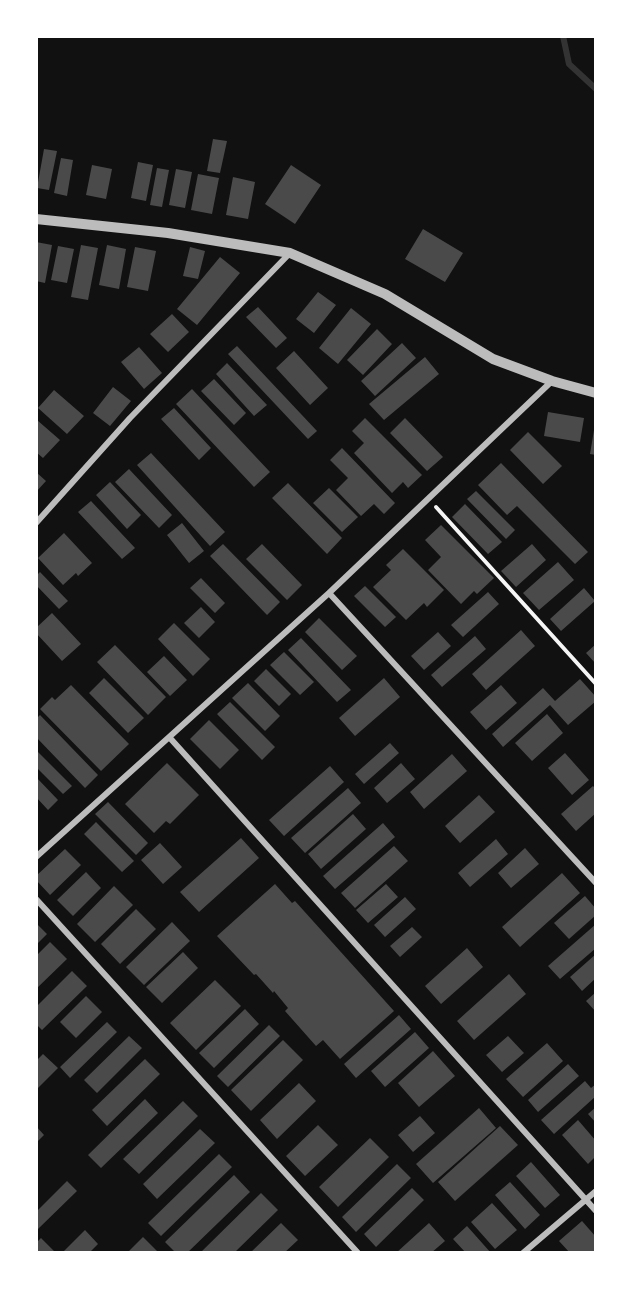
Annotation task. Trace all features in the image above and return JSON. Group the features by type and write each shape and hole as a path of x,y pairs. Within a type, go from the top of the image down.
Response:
{"street":[{"path":"36,219 168,233 290,253 385,294 493,359 552,381 596,393"},
{"path":"36,523 130,418 290,253"},
{"path":"36,857 329,593 552,381"},
{"path":"329,593 596,883"},
{"path":"170,738 596,1211"},
{"path":"36,899 358,1253"},
{"path":"523,1253 596,1191"}],"path":[{"path":"429,499 596,684"}],"building":[{"path":"213,139 227,141 220,173 207,171"},
{"path":"44,149 57,151 49,190 37,188"},
{"path":"61,158 73,160 67,196 54,193"},
{"path":"138,162 153,165 146,201 131,198"},
{"path":"92,165 112,169 106,199 86,195"},
{"path":"291,165 321,185 295,224 265,204"},
{"path":"157,168 169,170 162,207 150,205"},
{"path":"176,169 192,172 185,208 169,205"},
{"path":"198,174 219,178 212,214 191,210"},
{"path":"233,177 255,182 248,219 226,215"},
{"path":"423,229 463,253 445,282 405,259"},
{"path":"36,242 52,245 45,283 36,281"},
{"path":"81,245 98,248 88,300 71,297"},
{"path":"107,245 126,249 119,289 99,285"},
{"path":"58,246 74,249 67,283 51,280"},
{"path":"135,247 156,251 148,291 127,287"},
{"path":"190,247 205,251 198,279 183,276"},
{"path":"220,257 240,273 197,325 177,309"},
{"path":"318,292 336,305 314,333 296,319"},
{"path":"258,307 287,338 276,348 246,317"},
{"path":"351,308 371,324 338,364 319,348"},
{"path":"172,314 189,332 168,352 150,334"},
{"path":"377,329 392,344 363,375 347,360"},
{"path":"402,343 416,358 375,396 361,381"},
{"path":"237,346 317,431 308,439 228,354"},
{"path":"139,347 162,373 144,389 121,362"},
{"path":"294,351 328,388 310,405 276,368"},
{"path":"425,357 439,374 384,420 369,404"},
{"path":"227,363 267,405 254,416 216,374"},
{"path":"214,379 246,413 234,425 201,391"},
{"path":"113,387 131,401 110,426 93,413"},
{"path":"192,389 270,472 254,487 176,404"},
{"path":"54,390 84,416 67,434 38,408"},
{"path":"174,408 211,448 199,460 161,419"},
{"path":"548,412 584,418 580,442 544,436"},
{"path":"365,418 422,475 408,488 403,482 392,493 354,453 364,443 352,431"},
{"path":"405,418 443,457 427,471 390,433"},
{"path":"37,420 60,440 43,458 36,452"},
{"path":"596,424 596,455 590,454"},
{"path":"528,432 562,466 543,484 510,450"},
{"path":"342,448 395,503 384,514 374,504 361,516 336,490 348,478 330,460"},
{"path":"151,453 225,532 210,546 137,465"},
{"path":"501,463 588,552 575,564 517,506 507,515 478,485"},
{"path":"129,469 172,515 159,528 115,482"},
{"path":"36,472 46,481 36,492"},
{"path":"110,482 141,515 127,529 96,495"},
{"path":"288,483 342,538 327,554 272,498"},
{"path":"329,488 358,517 342,532 313,503"},
{"path":"476,491 515,530 506,539 467,499"},
{"path":"91,501 135,548 122,559 78,512"},
{"path":"465,504 502,542 488,554 452,517"},
{"path":"182,523 204,551 189,563 167,535"},
{"path":"441,525 494,578 477,594 474,591 461,604 428,570 441,557 425,540"},
{"path":"64,533 92,563 78,576 76,573 63,585 38,558"},
{"path":"223,544 280,602 267,615 210,556"},
{"path":"262,544 302,585 287,600 246,559"},
{"path":"532,544 546,560 516,587 501,571"},
{"path":"403,549 444,590 427,607 424,603 406,620 373,587 391,570 386,565"},
{"path":"558,562 574,580 539,610 523,593"},
{"path":"40,572 68,601 59,609 36,585 36,576"},
{"path":"201,578 225,603 215,613 190,588"},
{"path":"365,586 396,617 385,627 354,596"},
{"path":"584,588 595,601 561,631 550,619"},
{"path":"488,592 499,604 463,637 451,625"},
{"path":"201,607 215,622 199,638 184,623"},
{"path":"52,613 81,644 62,661 36,633 36,628"},
{"path":"319,618 357,656 342,670 305,632"},
{"path":"174,623 210,659 193,676 158,639"},
{"path":"521,630 535,646 486,690 472,674"},
{"path":"438,632 451,646 424,670 411,656"},
{"path":"475,636 486,649 442,687 431,675"},
{"path":"301,638 351,690 337,702 288,650"},
{"path":"596,644 596,664 586,653"},
{"path":"115,645 166,697 148,715 97,662"},
{"path":"284,652 314,682 300,695 270,665"},
{"path":"164,656 187,680 170,696 147,672"},
{"path":"266,669 291,694 279,706 254,681"},
{"path":"104,678 144,718 128,733 89,693"},
{"path":"384,678 400,697 355,736 339,718"},
{"path":"580,679 596,697 596,701 568,725 550,705 503,747 492,734 543,688 555,701"},
{"path":"248,683 280,716 265,731 232,698"},
{"path":"71,685 129,744 101,771 40,709 52,697 55,700"},
{"path":"501,685 517,703 486,730 470,712"},
{"path":"230,702 275,747 262,760 217,714"},
{"path":"547,714 563,733 532,761 515,743"},
{"path":"40,715 98,775 85,788 36,737 36,719"},
{"path":"209,720 239,750 220,769 190,739"},
{"path":"390,743 399,753 364,784 355,774"},
{"path":"36,750 72,786 63,794 36,767"},
{"path":"565,753 589,780 572,795 548,768"},
{"path":"452,754 467,771 424,809 410,792"},
{"path":"167,763 199,795 170,824 166,821 154,833 125,804"},
{"path":"401,763 415,779 387,803 374,788"},
{"path":"330,766 344,782 284,836 269,820"},
{"path":"36,777 58,800 48,810 36,797"},
{"path":"593,786 596,789 596,813 576,831 561,814"},
{"path":"348,788 361,803 305,853 291,838"},
{"path":"479,795 495,812 460,843 445,826"},
{"path":"108,802 148,843 136,855 95,814"},
{"path":"353,814 366,829 321,869 308,854"},
{"path":"96,822 134,861 122,872 84,834"},
{"path":"383,823 395,837 335,889 323,876"},
{"path":"241,838 259,858 199,912 180,892"},
{"path":"496,839 508,854 470,887 458,873"},
{"path":"160,843 182,867 163,884 141,860"},
{"path":"394,846 408,861 355,908 341,893"},
{"path":"525,848 539,864 511,888 498,873"},
{"path":"65,849 81,865 50,895 36,880 36,876"},
{"path":"86,872 101,888 73,916 57,900"},
{"path":"562,873 580,893 520,947 502,927"},
{"path":"275,884 292,903 295,901 394,1011 340,1059 323,1040 316,1046 285,1011 288,1008 274,991 273,993 256,974 254,975 217,936"},
{"path":"386,884 398,897 368,923 356,910"},
{"path":"114,886 133,905 95,942 77,924"},
{"path":"585,896 596,909 596,915 569,939 554,923"},
{"path":"405,897 416,909 385,937 374,925"},
{"path":"136,909 156,929 120,964 101,944"},
{"path":"172,922 190,941 144,985 126,967"},
{"path":"36,923 47,934 36,945"},
{"path":"596,924 596,948 560,979 548,966"},
{"path":"412,927 422,937 400,957 390,946"},
{"path":"50,942 67,959 36,989 36,956"},
{"path":"467,948 483,967 441,1004 425,986"},
{"path":"183,952 198,968 162,1003 146,987"},
{"path":"596,954 596,978 582,991 570,977"},
{"path":"72,971 87,986 42,1030 36,1024 36,1007"},
{"path":"509,974 526,994 474,1040 457,1021"},
{"path":"215,980 241,1006 196,1050 170,1023"},
{"path":"596,992 596,1012 586,1001"},
{"path":"86,996 102,1012 76,1038 60,1022"},
{"path":"245,1009 259,1024 214,1068 199,1053"},
{"path":"399,1015 411,1029 356,1078 344,1064"},
{"path":"107,1022 117,1032 70,1078 60,1067"},
{"path":"269,1025 280,1036 228,1087 217,1076"},
{"path":"415,1032 429,1048 385,1087 371,1071"},
{"path":"129,1036 142,1048 97,1093 84,1080"},
{"path":"508,1036 524,1053 502,1072 486,1055"},
{"path":"283,1040 303,1060 251,1111 231,1090"},
{"path":"547,1043 563,1061 523,1097 506,1079"},
{"path":"433,1051 455,1076 419,1107 398,1083"},
{"path":"43,1054 58,1068 36,1090 36,1061"},
{"path":"145,1059 160,1074 107,1126 92,1110"},
{"path":"568,1064 579,1076 538,1112 528,1100"},
{"path":"585,1081 591,1088 596,1084 596,1096 554,1134 541,1120"},
{"path":"299,1083 316,1101 277,1139 260,1120"},
{"path":"145,1099 158,1113 101,1168 88,1155"},
{"path":"183,1101 198,1116 139,1174 123,1159"},
{"path":"596,1107 596,1123 588,1114"},
{"path":"479,1108 496,1128 433,1183 416,1164"},
{"path":"420,1116 435,1133 413,1152 398,1135"},
{"path":"578,1120 596,1141 596,1156 588,1164 562,1135"},
{"path":"318,1125 338,1145 305,1176 286,1156"},
{"path":"36,1126 44,1135 36,1143"},
{"path":"500,1126 518,1145 455,1201 438,1182"},
{"path":"200,1129 215,1143 157,1199 143,1184"},
{"path":"370,1138 389,1157 338,1207 319,1187"},
{"path":"219,1154 232,1167 161,1236 148,1223"},
{"path":"531,1162 560,1195 545,1208 516,1176"},
{"path":"397,1164 411,1178 356,1232 342,1217"},
{"path":"234,1175 250,1192 187,1253 176,1253 165,1242"},
{"path":"67,1181 77,1191 38,1229 36,1212"},
{"path":"510,1182 540,1215 525,1229 495,1195"},
{"path":"412,1188 424,1200 376,1247 364,1234"},
{"path":"261,1193 278,1210 234,1253 200,1253"},
{"path":"492,1203 517,1230 495,1249 471,1222"},
{"path":"582,1221 596,1237 596,1253 570,1253 559,1241"},
{"path":"281,1223 298,1240 284,1253 250,1253"},
{"path":"429,1223 445,1241 431,1253 396,1253"},
{"path":"467,1226 491,1253 466,1253 453,1239"},
{"path":"85,1230 98,1244 89,1253 64,1253 63,1252"},
{"path":"143,1237 159,1253 127,1253"},
{"path":"41,1238 56,1253 36,1253 36,1243"}],"waterway":[{"path":"563,36 569,64 596,89"}]}
